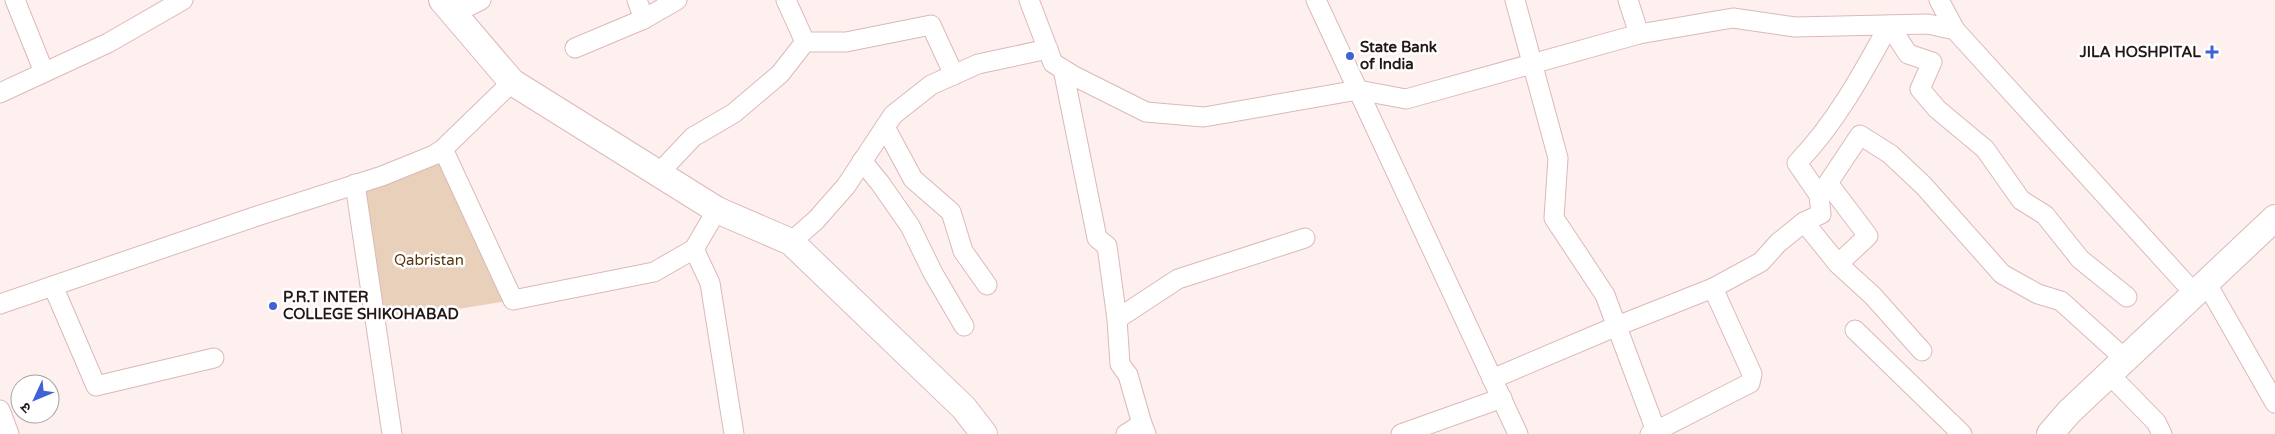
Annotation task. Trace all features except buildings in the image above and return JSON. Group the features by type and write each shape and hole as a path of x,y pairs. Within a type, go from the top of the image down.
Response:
{"main road":[{"path":"448,7 512,82 717,210 791,242 964,408 984,434"},
{"path":"2050,434 2069,412 2275,218"}],"street":[{"path":"15,0 44,72"},
{"path":"0,93 108,44 183,0"},
{"path":"448,7 481,0"},
{"path":"637,0 644,19"},
{"path":"575,48 644,19 677,0"},
{"path":"786,0 805,42"},
{"path":"1029,0 1053,63 1146,112 1204,118 1358,90 1406,99 1639,34 1733,18 1795,27 1928,24 1955,30"},
{"path":"1316,0 1518,434"},
{"path":"1515,0 1534,64 1558,158 1554,218 1604,295 1617,326 1653,433 1750,384 1752,374 1714,288"},
{"path":"1628,0 1639,34"},
{"path":"1939,0 1955,30 2200,288 2275,403"},
{"path":"805,42 846,42 931,25 954,75"},
{"path":"1492,379 1617,326 1714,288 1761,262 1778,244 1804,222 1821,214 1819,195 1797,163 1811,148 1858,81 1889,25"},
{"path":"1889,25 1908,54 1932,62 1920,89 1937,109 1985,149 2021,200 2044,215 2080,259 2127,297"},
{"path":"658,174 693,137 734,113 780,74 805,42"},
{"path":"791,242 816,220 846,186 893,115 931,85 978,64 1048,49"},
{"path":"1063,69 1097,238 1107,246 1117,319 1120,364 1128,375 1144,429 1126,434"},
{"path":"0,304 409,166 443,149 512,82"},
{"path":"884,127 913,179 951,212 963,251 987,285"},
{"path":"1838,264 1868,236 1828,183 1860,135 1890,154 1924,186 2002,274 2038,294 2061,301 2117,366 2156,422 2162,434"},
{"path":"443,149 514,300 654,272 694,249 717,210"},
{"path":"862,162 880,183 910,226 933,273 964,326"},
{"path":"355,184 392,434"},
{"path":"1804,222 1838,264 1873,296 1922,351"},
{"path":"1117,319 1178,279 1305,238"},
{"path":"694,249 710,283 734,434"},
{"path":"53,286 96,386 214,358"},
{"path":"1855,330 1962,434"},
{"path":"1401,434 1502,398"},
{"path":"0,410 9,434"}],"green space":[{"name":"Qabristan","path":"440,156 507,301 385,321 363,189"}],"place":[{"name":"JILA HOSHPITAL","path":"2212,52"},
{"name":"State Bank of India","path":"1350,56"},
{"name":"P.R.T INTER COLLEGE SHIKOHABAD","path":"273,306"}]}
